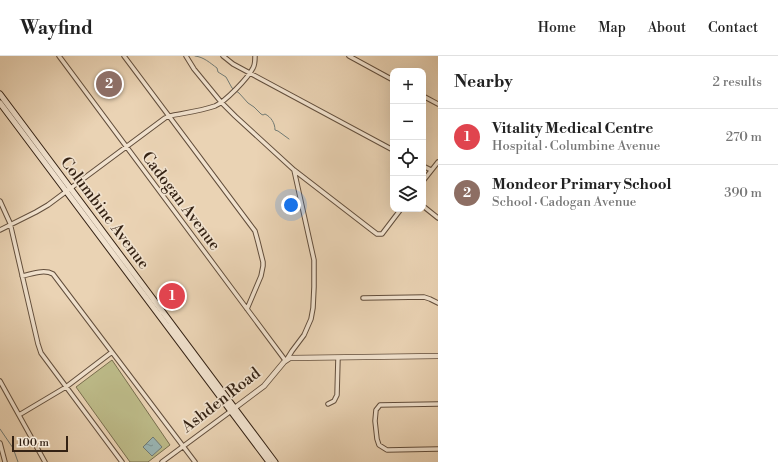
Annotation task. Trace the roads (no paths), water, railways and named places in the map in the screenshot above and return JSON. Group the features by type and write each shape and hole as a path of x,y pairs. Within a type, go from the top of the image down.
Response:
{"main road":[{"name":"Columbine Avenue","path":"0,94 24,131 272,462"},
{"name":"Columbine Avenue","path":"0,103 24,131"}],"street":[{"name":"Cadogan Avenue","path":"59,56 286,360"},
{"path":"124,56 256,234 263,262 262,270 247,309"},
{"path":"186,56 194,69 221,102 235,116 294,170 373,232 380,234 384,231 399,212"},
{"path":"223,56 232,64 390,148"},
{"path":"0,230 42,209 169,116 208,108 221,102 235,90 250,73 254,66 255,56"},
{"path":"349,56 390,78"},
{"path":"426,98 438,104"},
{"path":"426,177 438,162"},
{"path":"426,167 432,170"},
{"name":"Ashden Road","path":"162,462 264,386 286,360 304,335 311,319 313,308 314,260 294,170"},
{"path":"0,201 9,219 39,349 122,462"},
{"path":"426,208 438,218"},
{"path":"22,276 45,271 53,274 195,462"},
{"path":"363,298 424,297 438,303"},
{"path":"19,415 66,387 112,352"},
{"path":"286,360 293,358 438,356"},
{"path":"328,404 336,399 337,395 338,358"},
{"path":"0,381 45,462"},
{"path":"438,404 379,406 376,410 375,421 376,439 383,449 389,451 438,449"},
{"path":"0,443 5,462"}],"water":[{"path":"153,437 162,447 152,456 143,447"}],"waterway":[{"path":"195,56 204,59 217,68 218,72 226,77 232,88 261,114 265,114 269,117 272,120 275,130 289,139"},
{"path":"0,429 13,448 18,462"}],"place":[{"name":"Mondeor Primary School","path":"109,84"},
{"name":"Vitality Medical Centre","path":"172,296"}]}
